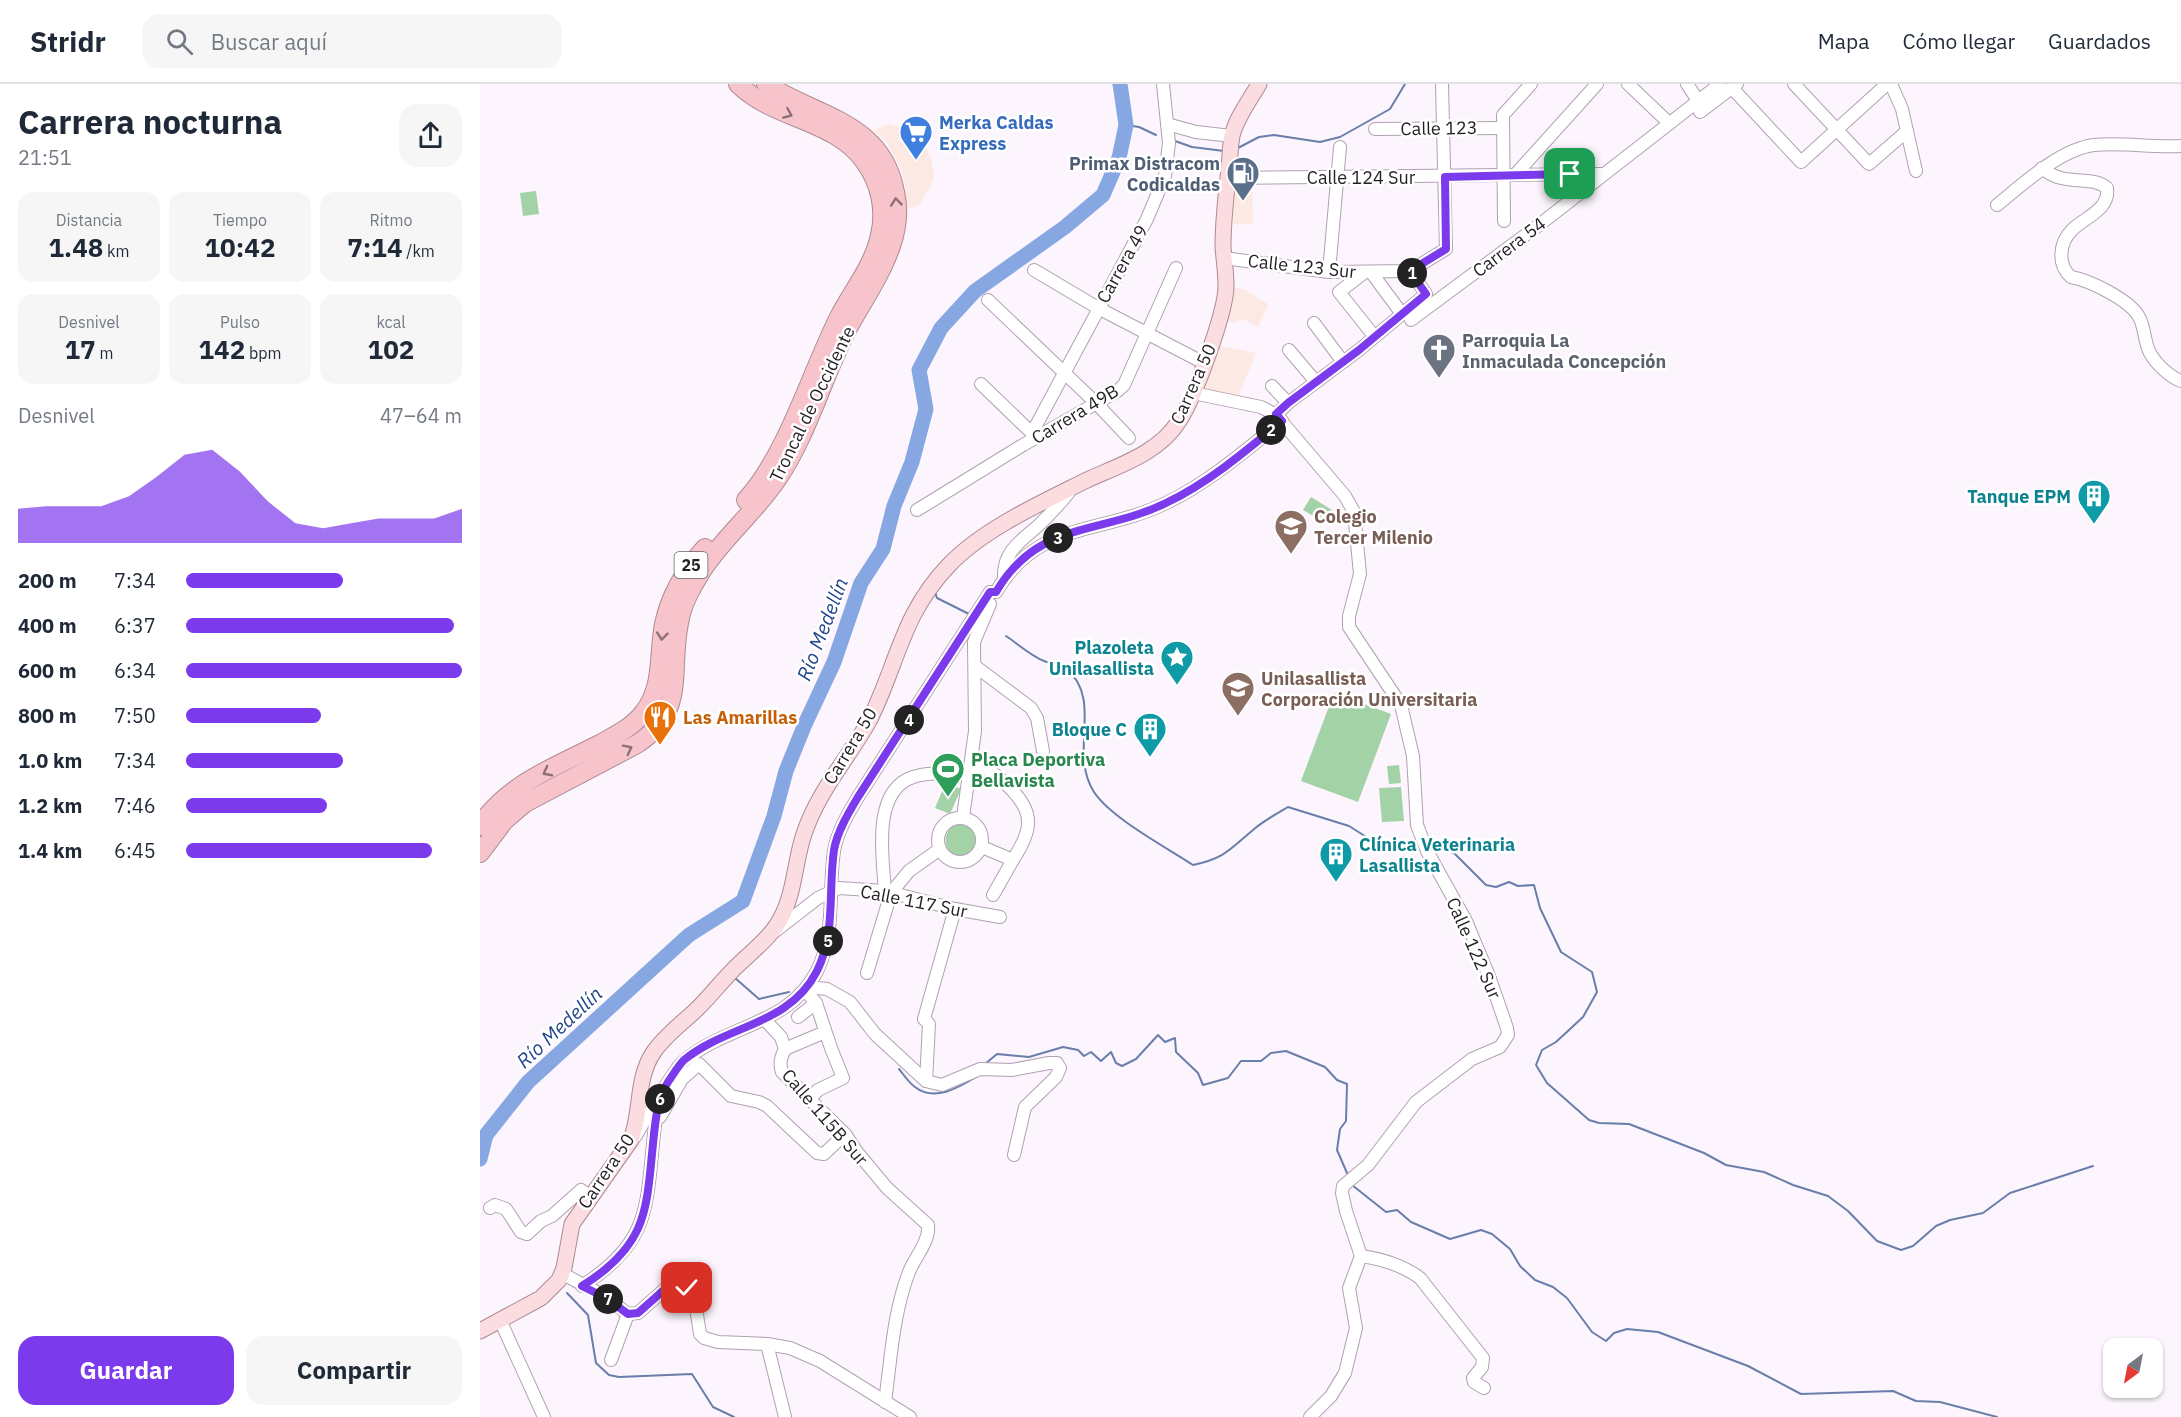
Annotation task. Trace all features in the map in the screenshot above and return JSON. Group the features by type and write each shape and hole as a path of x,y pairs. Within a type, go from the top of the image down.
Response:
{"highway":[{"name":"Troncal de Occidente","path":"480,826 496,805 518,787 626,729 645,712 656,690 664,622 675,593 694,560 757,488 781,446 832,332 877,248 883,214 879,191 871,170 857,152 830,132 766,105 738,84"},
{"name":"Troncal de Occidente","path":"480,853 512,812 547,790 637,744 660,723 672,703 679,620 687,598 704,568 780,475 856,313 886,259 895,236 897,212 893,182 880,155 852,127 766,84"}],"main road":[{"name":"Carrera 50","path":"563,1274 572,1224 628,1144 636,1126 641,1077 655,1049 699,1007 730,972 770,935 783,914 803,835 810,817 829,781 871,716 907,624 918,604 948,566 978,540 1072,488 1159,444 1168,437 1182,418 1204,363 1226,295 1224,219 1231,145 1259,84"},
{"path":"480,1331 541,1298 551,1290 563,1274"}],"street":[{"name":"Carrera 49","path":"1035,435 1098,308 1147,219 1165,176 1169,143 1163,84"},
{"path":"1442,84 1445,177"},
{"path":"1504,221 1509,175 1502,128 1503,115 1531,84"},
{"path":"1509,175 1597,84"},
{"path":"1628,84 1669,123"},
{"path":"1687,84 1700,107"},
{"path":"1794,84 1869,164 1907,131"},
{"path":"1730,85 1801,162 1889,84 1902,109 1916,171"},
{"name":"Carrera 54","path":"1004,577 1026,554 1043,544 1073,532 1135,516 1168,502 1205,480 1279,418 1288,403 1374,336 1406,317 1556,213 1602,174 1669,123 1700,107 1730,85"},
{"path":"1167,124 1231,145"},
{"name":"Calle 123","path":"1375,129 1502,128"},
{"path":"1997,205 2042,168 2079,149 2125,144 2181,146"},
{"path":"1329,272 1340,147"},
{"path":"2042,168 2050,175 2062,180 2098,182 2107,188 2107,199 2098,210 2070,233 2061,254 2062,265 2071,277 2082,279 2126,303 2139,316 2150,353 2170,375 2181,381"},
{"name":"Calle 124 Sur","path":"1228,178 1602,174"},
{"name":"Calle 123 Sur","path":"1224,258 1329,272 1410,271 1446,249 1445,177"},
{"name":"Carrera 49B","path":"917,510 1035,435 1116,392 1124,385 1176,268"},
{"path":"1035,270 1098,308 1204,363"},
{"name":"Carrera 54","path":"1406,317 1413,304 1426,294 1410,271"},
{"path":"1374,336 1339,292 1368,272 1406,317"},
{"path":"988,300 1096,403 1129,438"},
{"path":"1314,323 1343,362"},
{"path":"1289,350 1316,382"},
{"path":"981,384 1035,435"},
{"path":"1272,386 1288,403"},
{"path":"1193,393 1261,407 1279,418"},
{"name":"Calle 122 Sur","path":"1279,418 1345,496 1354,512 1360,574 1349,616 1349,627 1401,705 1413,756 1417,825 1427,851 1466,921 1489,976 1508,1035 1500,1047 1472,1059 1416,1102 1368,1165 1343,1186 1342,1193 1346,1211 1361,1256"},
{"path":"963,817 975,731 974,642 1004,577 1004,566 1009,553 1018,542 1038,526 1072,488"},
{"path":"628,1144 640,1132 654,1104 684,1060 722,1037 784,1010 806,989 825,953 831,918 834,849 853,806 990,592 996,592"},
{"path":"975,666 1031,708 1037,718 1043,750"},
{"path":"867,972 888,892 882,838 885,808 903,782 927,774 984,767 1005,783 1021,801 1028,812 1029,825 1026,838 993,895"},
{"path":"963,817 974,825 982,836 982,847 978,855 971,860 953,861 940,849 938,837 942,826 951,819 963,817"},
{"path":"982,847 1013,860"},
{"path":"888,892 909,871 940,849"},
{"name":"Calle 117 Sur","path":"770,935 818,898 839,888 888,892 955,909 1000,917"},
{"path":"926,1081 928,1024 924,1020 955,909"},
{"path":"806,989 816,1003 843,1078 818,1090 810,1099"},
{"path":"806,989 827,989 850,1002 875,1034 926,1081 942,1085 980,1069 1012,1070 1049,1063 1057,1064 1060,1068 1056,1077 1025,1107 1014,1155"},
{"path":"798,1017 816,1003"},
{"name":"Calle 115B Sur","path":"764,1019 781,1037 785,1049 781,1056 782,1072 845,1134 887,1188 928,1225 928,1235 909,1271 895,1319 885,1402"},
{"path":"785,1049 825,1032"},
{"path":"655,1122 660,1118 682,1079 698,1064 731,1096 767,1106 817,1153 824,1154 845,1134"},
{"path":"582,1286 615,1263 641,1225 648,1197 655,1122 661,1095"},
{"path":"487,1205 506,1209 521,1232 527,1234 541,1221 552,1216 581,1190 590,1196"},
{"path":"1310,1417 1331,1396 1345,1373 1356,1328 1349,1288 1361,1256 1381,1258 1409,1270 1420,1278 1483,1358 1482,1367 1473,1380 1484,1388"},
{"path":"563,1274 606,1298 628,1314 638,1313 674,1281 680,1281 687,1288 696,1308 700,1334 704,1338 718,1342 767,1344 790,1348 820,1361 910,1417"},
{"path":"611,1360 628,1314"},
{"path":"500,1320 544,1417"},
{"path":"767,1344 785,1417"}],"shaded area":[{"path":"889,124 915,134 924,144 931,158 934,176 931,186 919,205 913,208 906,209 905,185 901,169 887,143 874,130"},
{"name":"Primax Distracom Codicaldas","path":"1234,183 1252,183 1253,224 1233,224"},
{"path":"1233,287 1246,290 1268,304 1258,327 1243,319 1234,323 1226,321"},
{"path":"1217,345 1256,353 1239,395 1200,390"}],"green space":[{"path":"536,191 539,214 523,216 520,193"},
{"path":"1311,497 1335,512 1327,524 1303,510"},
{"path":"1334,693 1391,714 1358,802 1301,781"},
{"path":"1399,765 1401,783 1389,784 1387,766"},
{"name":"Placa Deportiva Bellavista","path":"946,782 961,789 950,814 935,808"},
{"path":"1401,787 1404,821 1382,822 1379,788"},
{"path":"958,821 968,827 979,844 975,851 960,856 952,855 946,846 947,833"}],"waterway":[{"name":"Río Medellín","path":"480,1159 486,1135 528,1082 689,935 743,901 774,816 786,771 834,662 861,583 883,549 894,506 912,462 926,409 919,370 941,328 975,291 1065,227 1103,195 1119,158 1126,125 1120,84"},
{"path":"1236,149 1259,137 1274,135 1320,142 1340,137 1390,109 1405,84"},
{"path":"1126,125 1139,127 1156,135"},
{"path":"1175,141 1192,147 1224,151"},
{"path":"935,592 937,598 969,614"},
{"path":"1006,636 1039,659 1064,666 1077,681 1083,696 1085,711 1084,760 1087,776 1094,792 1102,802 1126,822 1193,865 1226,852 1261,824 1288,807 1349,826 1368,838 1397,847 1406,846 1417,839"},
{"path":"1428,839 1437,847 1454,853 1486,885 1496,887 1509,882 1518,886 1534,885 1540,908 1561,952 1592,972 1597,992 1583,1017 1556,1042 1542,1050 1536,1065 1547,1083 1589,1120 1599,1123 1629,1124 1704,1153 1726,1165 1764,1172 1793,1185 1828,1196 1848,1211 1877,1241 1901,1250 1913,1246 1936,1226 1950,1220 1983,1213 2010,1193 2093,1166"},
{"path":"735,978 759,999 789,992"},
{"path":"985,1064 997,1054 1029,1057 1063,1047 1078,1050 1084,1056 1091,1052 1101,1061 1111,1052 1116,1063 1122,1066 1136,1059 1158,1035 1165,1042 1175,1038 1176,1052 1198,1073 1203,1085 1228,1078 1241,1061 1261,1061 1271,1053 1286,1051 1325,1067 1337,1080 1347,1084 1346,1121 1340,1129 1337,1150 1347,1173"},
{"path":"899,1069 913,1085 930,1093 946,1092 976,1077"},
{"path":"1352,1185 1386,1212 1397,1210 1411,1222 1450,1239 1481,1230 1492,1234 1510,1249 1520,1266 1535,1280 1553,1287 1567,1298 1592,1332 1606,1341 1614,1333 1627,1329 1658,1332 1748,1366 1801,1394 1893,1391 1916,1401 1940,1402 1997,1417"},
{"path":"567,1293 588,1315 596,1363 609,1375 619,1377 692,1374 713,1407 734,1417"}],"place":[{"name":"Merka Caldas Express","path":"916,161"},
{"name":"Primax Distracom Codicaldas","path":"1243,202"},
{"name":"Parroquia La Inmaculada Concepción","path":"1439,379"},
{"name":"Tanque EPM","path":"2094,525"},
{"name":"Colegio Tercer Milenio","path":"1291,555"},
{"name":"Plazoleta Unilasallista","path":"1177,686"},
{"name":"Unilasallista Corporación Universitaria","path":"1238,717"},
{"name":"Las Amarillas","path":"660,746"},
{"name":"Bloque C","path":"1150,758"},
{"name":"Placa Deportiva Bellavista","path":"948,798"},
{"name":"Clínica Veterinaria Lasallista","path":"1336,883"}],"route":[{"path":"687,1288 680,1281 674,1281 633,1315 582,1286 615,1263 641,1225 648,1197 655,1122 661,1095 681,1063 722,1037 784,1010 812,981 825,953 831,918 834,849 838,838 858,797 990,592 996,592 1004,577 1016,563 1043,544 1073,532 1135,516 1189,491 1282,421 1276,414 1288,403 1359,350 1426,294 1410,271 1446,249 1445,177 1570,174"}]}
